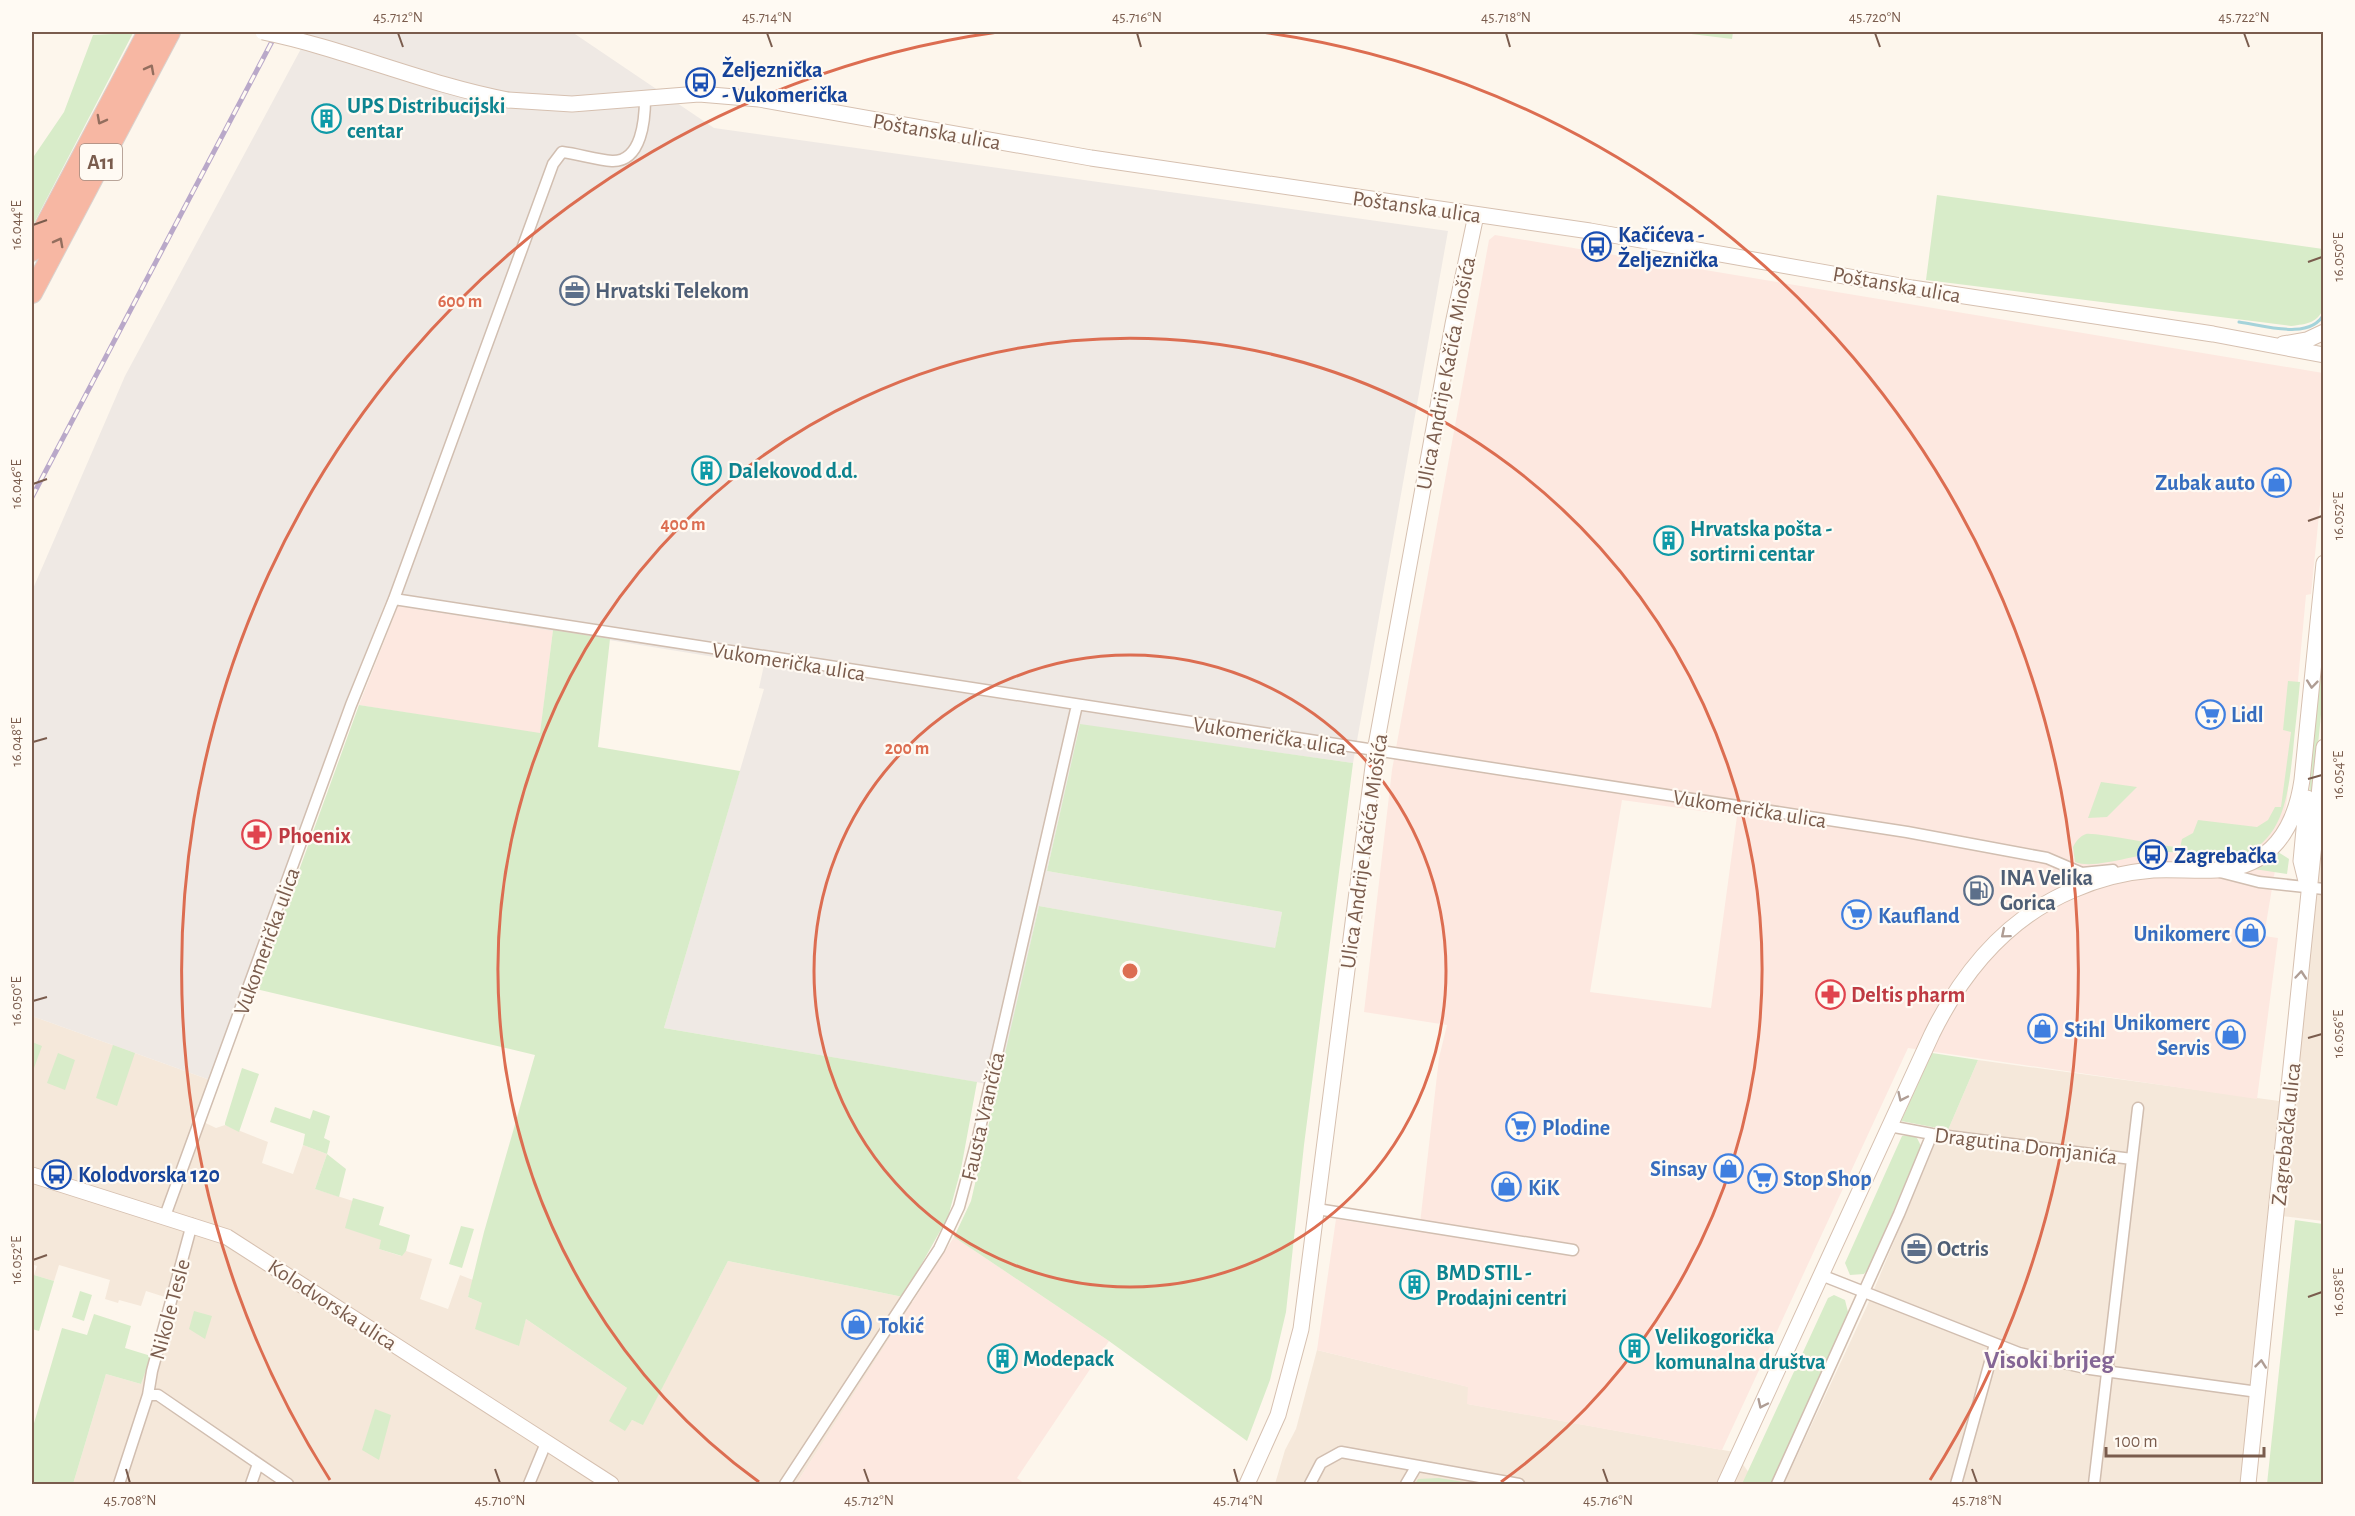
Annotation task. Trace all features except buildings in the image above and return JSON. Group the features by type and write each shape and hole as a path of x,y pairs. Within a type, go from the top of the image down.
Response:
{"highway":[{"name":"A11","path":"32,251 148,32"},
{"name":"A11","path":"32,293 170,32"}],"main road":[{"name":"Poštanska ulica","path":"263,32 328,46 454,88 508,100 572,104 699,94 759,99 1091,158 1670,244 1912,288 2324,355"},
{"name":"Ulica Andrije Kačića Miošića","path":"1247,1485 1278,1415 1294,1359 1305,1305 1375,751 1453,324 1476,214"},
{"path":"2264,344 2298,342 2324,332"},
{"path":"1725,1485 1888,1126 1952,995 1977,961 1996,941 2041,907 2073,890 2142,871 2216,870 2252,862 2271,849 2283,835 2297,808 2324,563"},
{"path":"2306,739 2308,790 2301,861 2303,875 2316,888"},
{"name":"Zagrebačka ulica","path":"2248,1485 2316,888 2324,747"},
{"name":"Kolodvorska ulica","path":"32,1175 227,1237 611,1485"}],"street":[{"name":"Vukomerička ulica","path":"165,1216 351,705 394,599 553,164 562,153 614,161 626,158 636,148 641,133 645,98"},
{"name":"Vukomerička ulica","path":"394,599 1907,832 2060,862 2082,873 2142,871"},
{"name":"Fausta Vrančića","path":"785,1485 935,1256 959,1207 978,1137 1077,705"},
{"path":"2216,870 2244,879 2316,888"},
{"path":"2132,1159 2138,1108"},
{"name":"Dragutina Domjanića","path":"1888,1126 1932,1134 2132,1159 2094,1485"},
{"path":"1777,1485 1899,1214 1932,1134"},
{"path":"1317,1209 1573,1251"},
{"name":"Nikole Tesle","path":"119,1485 148,1395 152,1371 192,1224"},
{"path":"1821,1275 1995,1344 2052,1361 2258,1392"},
{"path":"1956,1485 1995,1344"},
{"path":"148,1395 158,1395 288,1485"},
{"path":"529,1485 546,1443"},
{"path":"1310,1485 1321,1462 1341,1452 1489,1482 1519,1485"},
{"path":"251,1485 258,1464"},
{"path":"1406,1485 1416,1467"}],"shaded area":[{"path":"310,32 572,32 714,128 1448,231 1353,763 1080,725 1047,871 1282,912 1275,949 1039,906 999,1086 664,1028 764,689 759,688 764,665 398,606 386,601 342,711 210,1080 32,1016 32,591 125,376"},
{"path":"1495,235 2323,373 2320,439 2323,442 2323,475 2311,594 2306,595 2287,799 2264,936 2278,938 2257,1099 1908,1048 1722,1450 1467,1404 1468,1387 1317,1350 1336,1219 1419,1232 1439,1058 1447,1025 1364,1012 1392,770 1489,240","holes":["1622,800 1737,816 1711,1008 1590,992"]},
{"path":"398,606 553,630 540,734 359,705"},
{"path":"2323,818 2323,1221 2281,1216"},
{"path":"32,1016 210,1080 197,1119 216,1128 225,1125 268,1142 262,1163 293,1174 303,1145 327,1154 315,1189 353,1201 382,1240 379,1249 401,1256 406,1251 432,1259 420,1299 448,1309 460,1275 473,1280 468,1297 482,1303 518,1346 526,1319 627,1388 625,1430 632,1420 643,1424 728,1261 903,1297 914,1303 796,1484 73,1484 106,1374 141,1384 168,1298 146,1291 141,1306 119,1300 118,1303 105,1299 110,1280 59,1265 54,1281 34,1275 37,1266 32,1264"},
{"path":"1978,1060 2279,1101 2240,1484 1784,1484 1867,1306 1937,1139 1948,1130"},
{"path":"954,1237 1109,1341 1017,1478 1025,1484 796,1484"},
{"path":"1317,1350 1469,1387 1468,1404 1734,1452 1757,1484 1275,1484 1285,1450 1296,1429"}],"green space":[{"path":"1675,32 1733,32 1732,39"},
{"path":"133,33 32,227 32,159 64,112 93,35"},
{"path":"1937,195 2323,249 2324,306 2316,319 2291,326 1926,280"},
{"path":"2323,625 2323,694 2307,857 2304,855"},
{"path":"553,630 610,639 598,747 740,771 664,1028 977,1082 961,1169 948,1217 903,1297 728,1261 643,1425 632,1420 625,1431 609,1421 627,1388 526,1319 519,1346 475,1329 482,1303 468,1297 484,1232 535,1055 256,989 359,705 540,733"},
{"path":"2288,681 2300,682 2288,786 2279,818 2261,844 2246,853 2220,859 2165,852 2105,863 2075,862 2073,847 2078,839 2086,834 2180,848 2182,839 2193,833 2198,820 2257,827 2268,820 2275,807 2281,807 2291,732 2283,730"},
{"path":"1080,724 1353,763 1304,1145 1286,1312 1270,1380 1247,1441 1109,1341 954,1237 971,1201 1039,906 1275,948 1282,912 1047,871"},
{"path":"2101,782 2137,787 2107,817 2088,818"},
{"path":"2278,852 2289,859 2287,874 2254,869"},
{"path":"32,1042 42,1046 34,1068 32,1067"},
{"path":"113,1045 135,1053 117,1106 96,1098"},
{"path":"58,1053 75,1060 65,1090 47,1083"},
{"path":"1932,1053 1978,1060 1948,1130 1901,1121"},
{"path":"242,1068 259,1074 239,1132 225,1123"},
{"path":"275,1107 310,1119 313,1110 330,1116 324,1138 330,1141 327,1154 303,1145 305,1134 270,1122"},
{"path":"1912,1135 1917,1138 1921,1146 1869,1268 1864,1274 1850,1275 1845,1263 1902,1136"},
{"path":"327,1154 346,1169 339,1197 315,1189"},
{"path":"353,1198 384,1207 379,1225 410,1235 406,1251 402,1256 379,1249 381,1240 345,1228"},
{"path":"2295,1220 2323,1224 2323,1484 2267,1484"},
{"path":"461,1226 474,1229 462,1268 449,1264"},
{"path":"34,1275 54,1281 39,1331 32,1329"},
{"path":"80,1291 92,1295 84,1321 72,1317"},
{"path":"1834,1295 1845,1300 1848,1312 1846,1319 1771,1484 1742,1484 1828,1298"},
{"path":"194,1311 212,1316 205,1339 189,1329"},
{"path":"94,1314 131,1326 125,1348 151,1356 141,1384 106,1374 73,1484 32,1484 32,1430 62,1328 87,1335"},
{"path":"375,1409 391,1415 379,1460 362,1450"},
{"path":"1439,1478 1476,1484 1415,1484 1418,1479"}],"waterway":[{"path":"2239,322 2273,328 2297,329 2308,327 2324,314"}],"railway":[{"path":"32,497 277,32"}],"place":[{"name":"Željeznička - Vukomerička","path":"701,82"},
{"name":"UPS Distribucijski centar","path":"326,118"},
{"name":"Kačićeva - Željeznička","path":"1597,247"},
{"name":"Hrvatski Telekom","path":"574,290"},
{"name":"Dalekovod d.d.","path":"707,470"},
{"name":"Zubak auto","path":"2276,482"},
{"name":"Hrvatska pošta - sortirni centar","path":"1669,541"},
{"name":"Lidl","path":"2210,714"},
{"name":"Phoenix","path":"257,835"},
{"name":"Zagrebačka","path":"2153,855"},
{"name":"INA Velika Gorica","path":"1979,890"},
{"name":"Kaufland","path":"1857,915"},
{"name":"Unikomerc","path":"2251,933"},
{"name":"Deltis pharm","path":"1830,994"},
{"name":"Stihl","path":"2043,1029"},
{"name":"Unikomerc Servis","path":"2231,1035"},
{"name":"Plodine","path":"1521,1127"},
{"name":"Sinsay","path":"1728,1168"},
{"name":"Kolodvorska 120","path":"57,1174"},
{"name":"Stop Shop","path":"1762,1178"},
{"name":"KiK","path":"1507,1187"},
{"name":"Octris","path":"1916,1248"},
{"name":"BMD STIL - Prodajni centri","path":"1415,1285"},
{"name":"Tokić","path":"857,1325"},
{"name":"Velikogorička komunalna društva","path":"1634,1349"},
{"name":"Modepack","path":"1002,1358"}],"district":[{"name":"Visoki brijeg","path":"2049,1359"}]}
